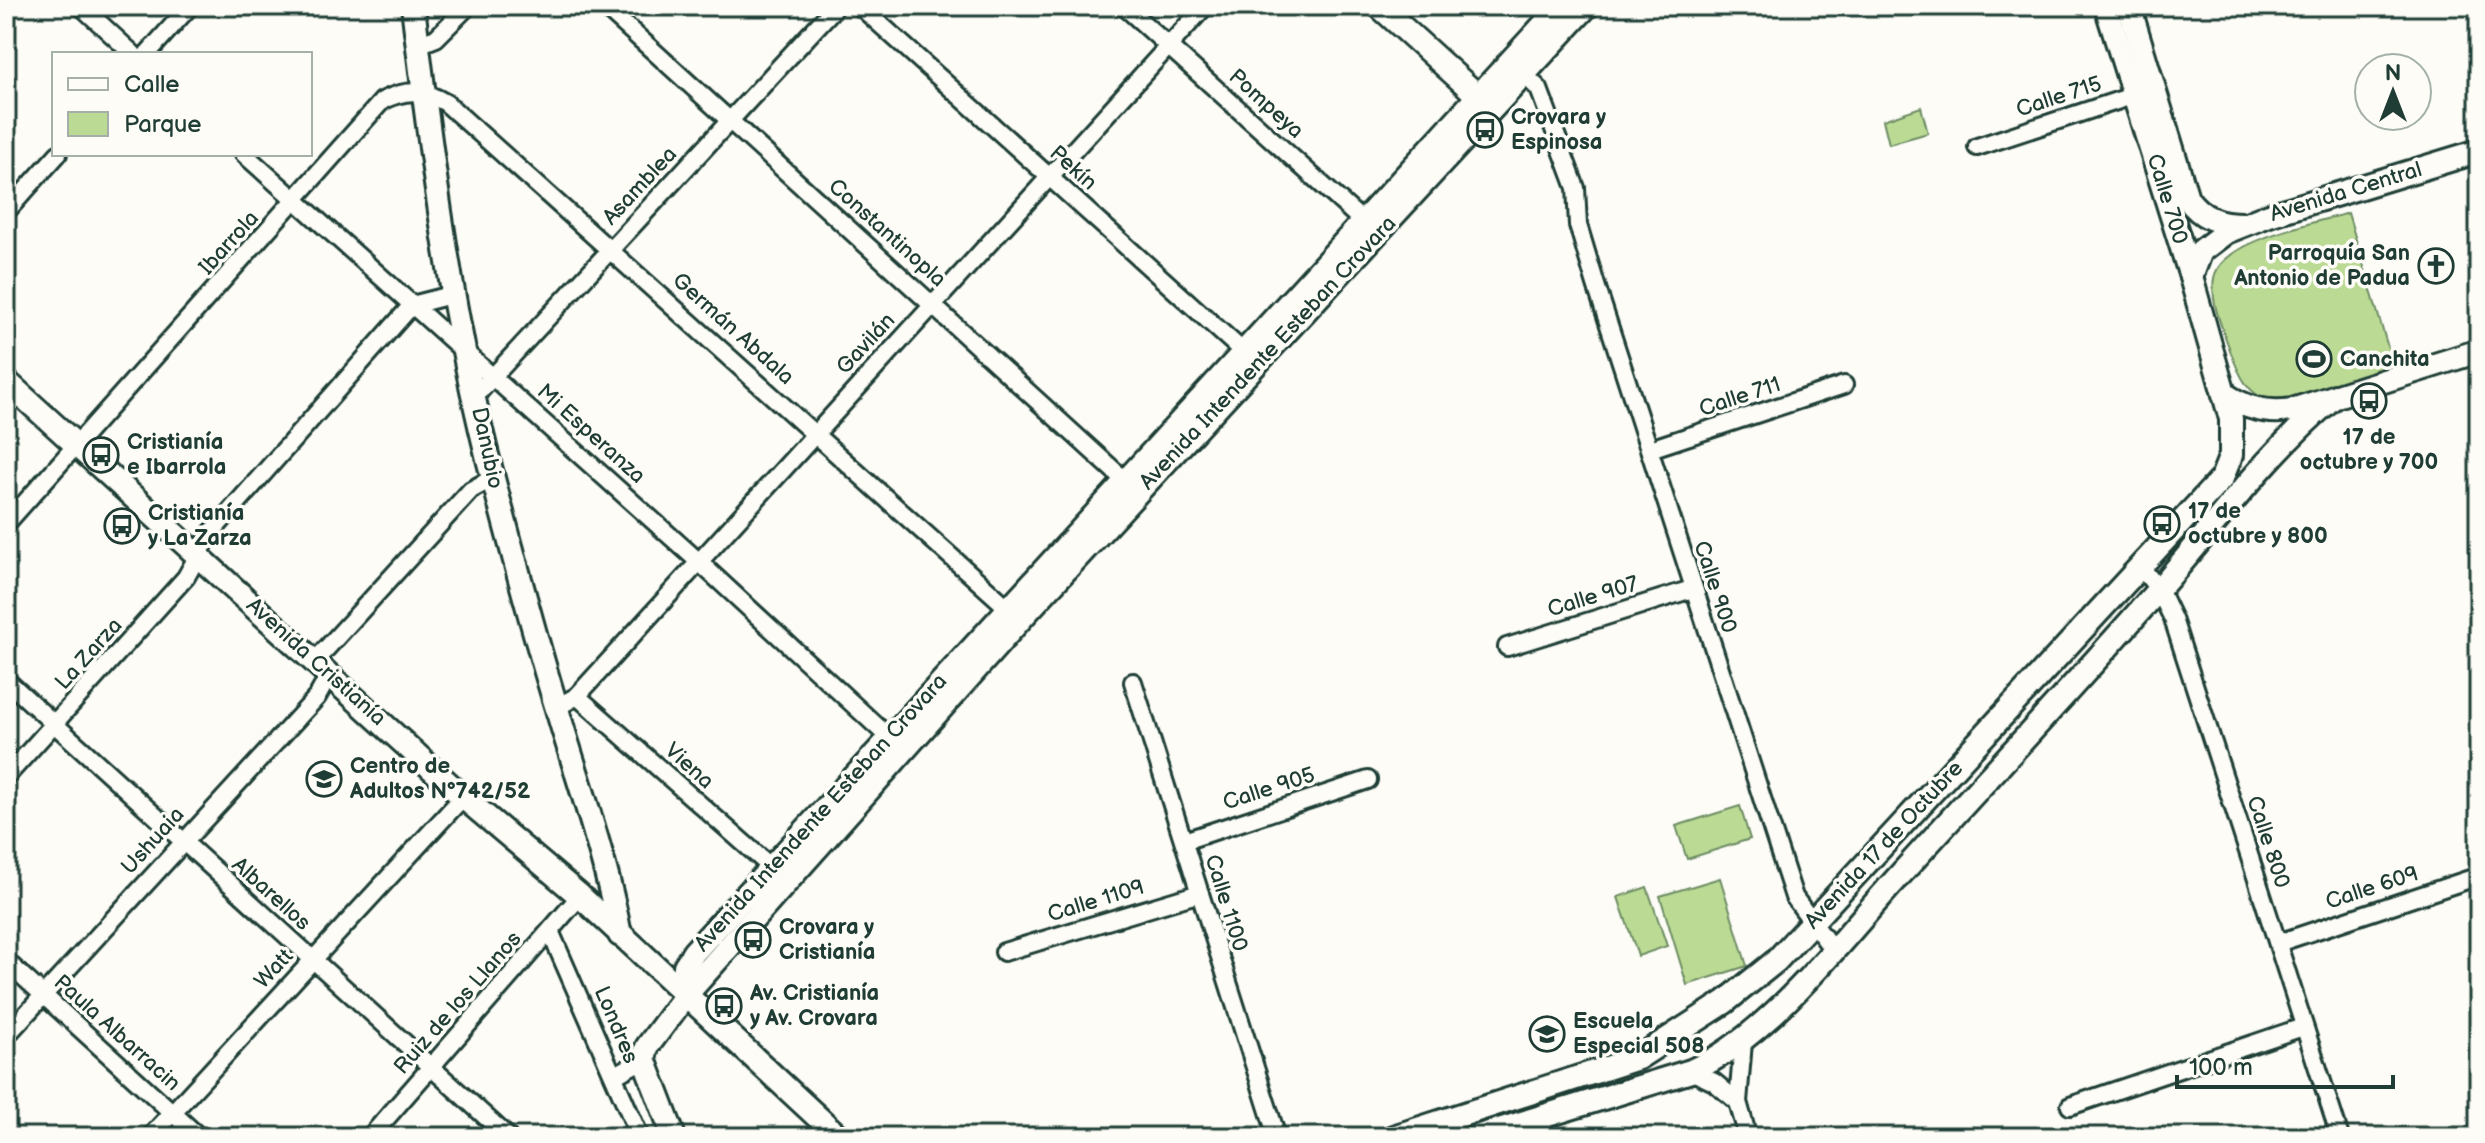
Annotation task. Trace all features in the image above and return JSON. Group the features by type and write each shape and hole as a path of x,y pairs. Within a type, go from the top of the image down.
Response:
{"main road":[{"name":"Danubio","path":"413,6 423,93 455,294 493,478 556,708 610,880 620,935"},
{"path":"1379,6 1485,102"},
{"name":"Avenida Intendente Esteban Crovara","path":"685,996 896,744 1371,229 1485,102 1561,6"},
{"name":"Avenida Intendente Esteban Crovara","path":"1485,102 1525,75 1587,6"},
{"name":"Calle 700","path":"2106,6 2187,198 2217,222 2244,224"},
{"name":"Calle 700","path":"2129,6 2144,92 2224,394"},
{"name":"Avenida Central","path":"2191,277 2201,251 2210,241 2244,224 2479,151"},
{"path":"2224,394 2248,407 2278,412 2479,351"},
{"name":"Avenida Cristianía","path":"6,381 78,443 463,797 584,900 839,1137"},
{"name":"Avenida 17 de Octubre","path":"1393,1137 1638,1058 1725,1002 1776,961 2141,567 2227,467 2232,436 2224,394"},
{"name":"Avenida 17 de Octubre","path":"1476,1137 1691,1071 1718,1059 1743,1042 1833,950 2159,590 2292,435 2335,396"},
{"name":"Avenida Intendente Esteban Crovara","path":"685,996 685,966 772,868 896,744"},
{"path":"584,900 604,893 610,880"},
{"path":"674,1137 644,1059 647,1047 685,996"}],"street":[{"path":"81,6 131,52"},
{"path":"149,52 190,6"},
{"path":"418,45 436,38 468,6"},
{"name":"Constantinopla","path":"604,6 1132,487"},
{"name":"Asamblea","path":"476,395 836,6"},
{"name":"Pekín","path":"860,6 1251,358"},
{"name":"Pompeya","path":"1124,6 1371,229"},
{"name":"Gavilán","path":"556,708 577,696 1205,6"},
{"name":"Calle 900","path":"1525,75 1539,89 1576,188 1578,225 1692,589 1794,897 1833,950"},
{"name":"Ibarrola","path":"6,524 297,201 382,101 406,91 423,93"},
{"name":"Calle 715","path":"1977,147 2144,92"},
{"name":"Germán Abdala","path":"423,93 446,103 815,431 1014,613"},
{"path":"6,212 56,156"},
{"name":"Mi Esperanza","path":"246,156 495,377 896,744"},
{"path":"198,554 210,534 412,305 426,298 455,294"},
{"name":"Calle 711","path":"1650,449 1844,385"},
{"path":"322,668 471,490 493,478"},
{"name":"La Zarza","path":"6,777 186,577 198,554"},
{"name":"Calle 800","path":"2141,567 2159,590 2173,619 2340,1137"},
{"name":"Calle 907","path":"1507,647 1692,589"},
{"name":"Ushuaia","path":"6,1036 317,697 322,668"},
{"name":"Albarellos","path":"6,680 508,1137"},
{"name":"Calle 1100","path":"1133,682 1277,1137"},
{"name":"Viena","path":"577,696 772,868"},
{"name":"Calle 905","path":"1184,841 1368,780"},
{"name":"Watt","path":"150,1137 463,797"},
{"name":"Calle 609","path":"2278,943 2479,876"},
{"name":"Calle 1109","path":"1004,952 1200,893"},
{"name":"Ruiz de los Llanos","path":"370,1137 550,931 584,900"},
{"name":"Londres","path":"550,931 640,1137"},
{"name":"Paula Albarracin","path":"6,961 199,1137"},
{"path":"2070,1106 2303,1027"},
{"path":"1743,1042 1738,1102 1748,1137"},
{"path":"1638,1058 1649,1085"},
{"path":"614,1076 644,1059"},
{"path":"1691,1071 1714,1082 1738,1102"},
{"path":"1528,1121 1554,1137"}],"green space":[{"path":"1921,107 1928,133 1889,144 1883,120"},
{"path":"2348,213 2394,368 2274,403 2257,395 2245,383 2237,368 2218,314 2214,278 2220,265 2251,243"},
{"path":"1740,806 1750,839 1687,859 1676,826"},
{"path":"1720,878 1747,966 1687,985 1660,896"},
{"path":"1647,887 1667,946 1638,956 1618,897"}],"place":[{"name":"Crovara y Espinosa","path":"1485,130"},
{"name":"Parroquía San Antonio de Padua","path":"2436,266"},
{"name":"Canchita","path":"2314,359"},
{"name":"17 de octubre y 700","path":"2369,401"},
{"name":"Cristianía e Ibarrola","path":"101,455"},
{"name":"17 de octubre y 800","path":"2162,524"},
{"name":"Cristianía y La Zarza","path":"122,526"},
{"name":"Centro de Adultos Nº742/52","path":"324,779"},
{"name":"Crovara y Cristianía","path":"753,940"},
{"name":"Av. Cristianía y Av. Crovara","path":"724,1006"},
{"name":"Escuela Especial 508","path":"1547,1034"}]}
